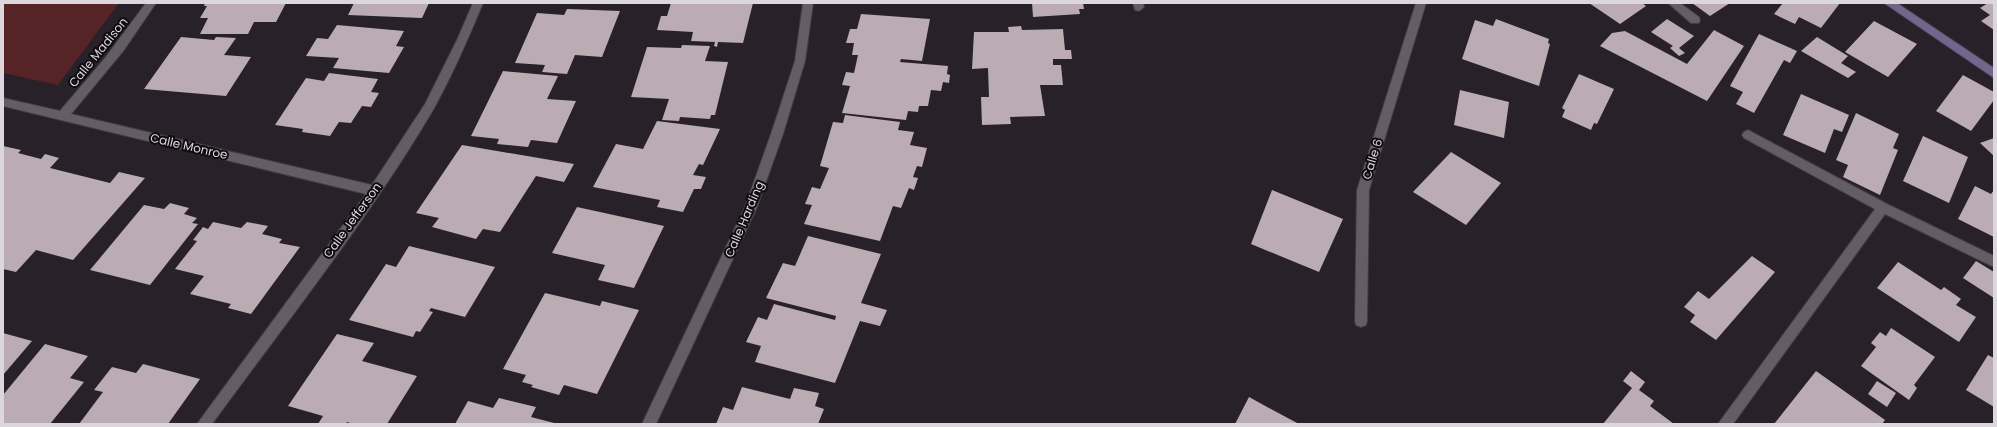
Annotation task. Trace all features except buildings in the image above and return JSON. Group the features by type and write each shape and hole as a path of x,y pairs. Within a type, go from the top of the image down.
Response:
{"street":[{"name":"Calle Madison","path":"62,116 102,70 135,28 151,3"},
{"name":"Calle Jefferson","path":"204,424 375,191 429,106 462,40 478,3"},
{"name":"Calle Harding","path":"649,424 750,207 777,134 800,61 808,3"},
{"name":"Calle 6","path":"1361,321 1362,190 1421,3"},
{"path":"1673,3 1695,20"},
{"path":"1889,3 1924,25 1994,74"},
{"name":"Calle Monroe","path":"3,102 375,191"},
{"path":"1748,135 1883,207 1994,262"},
{"path":"1725,424 1883,207"}],"shaded area":[{"path":"3,3 119,3 58,85 3,73"}]}
